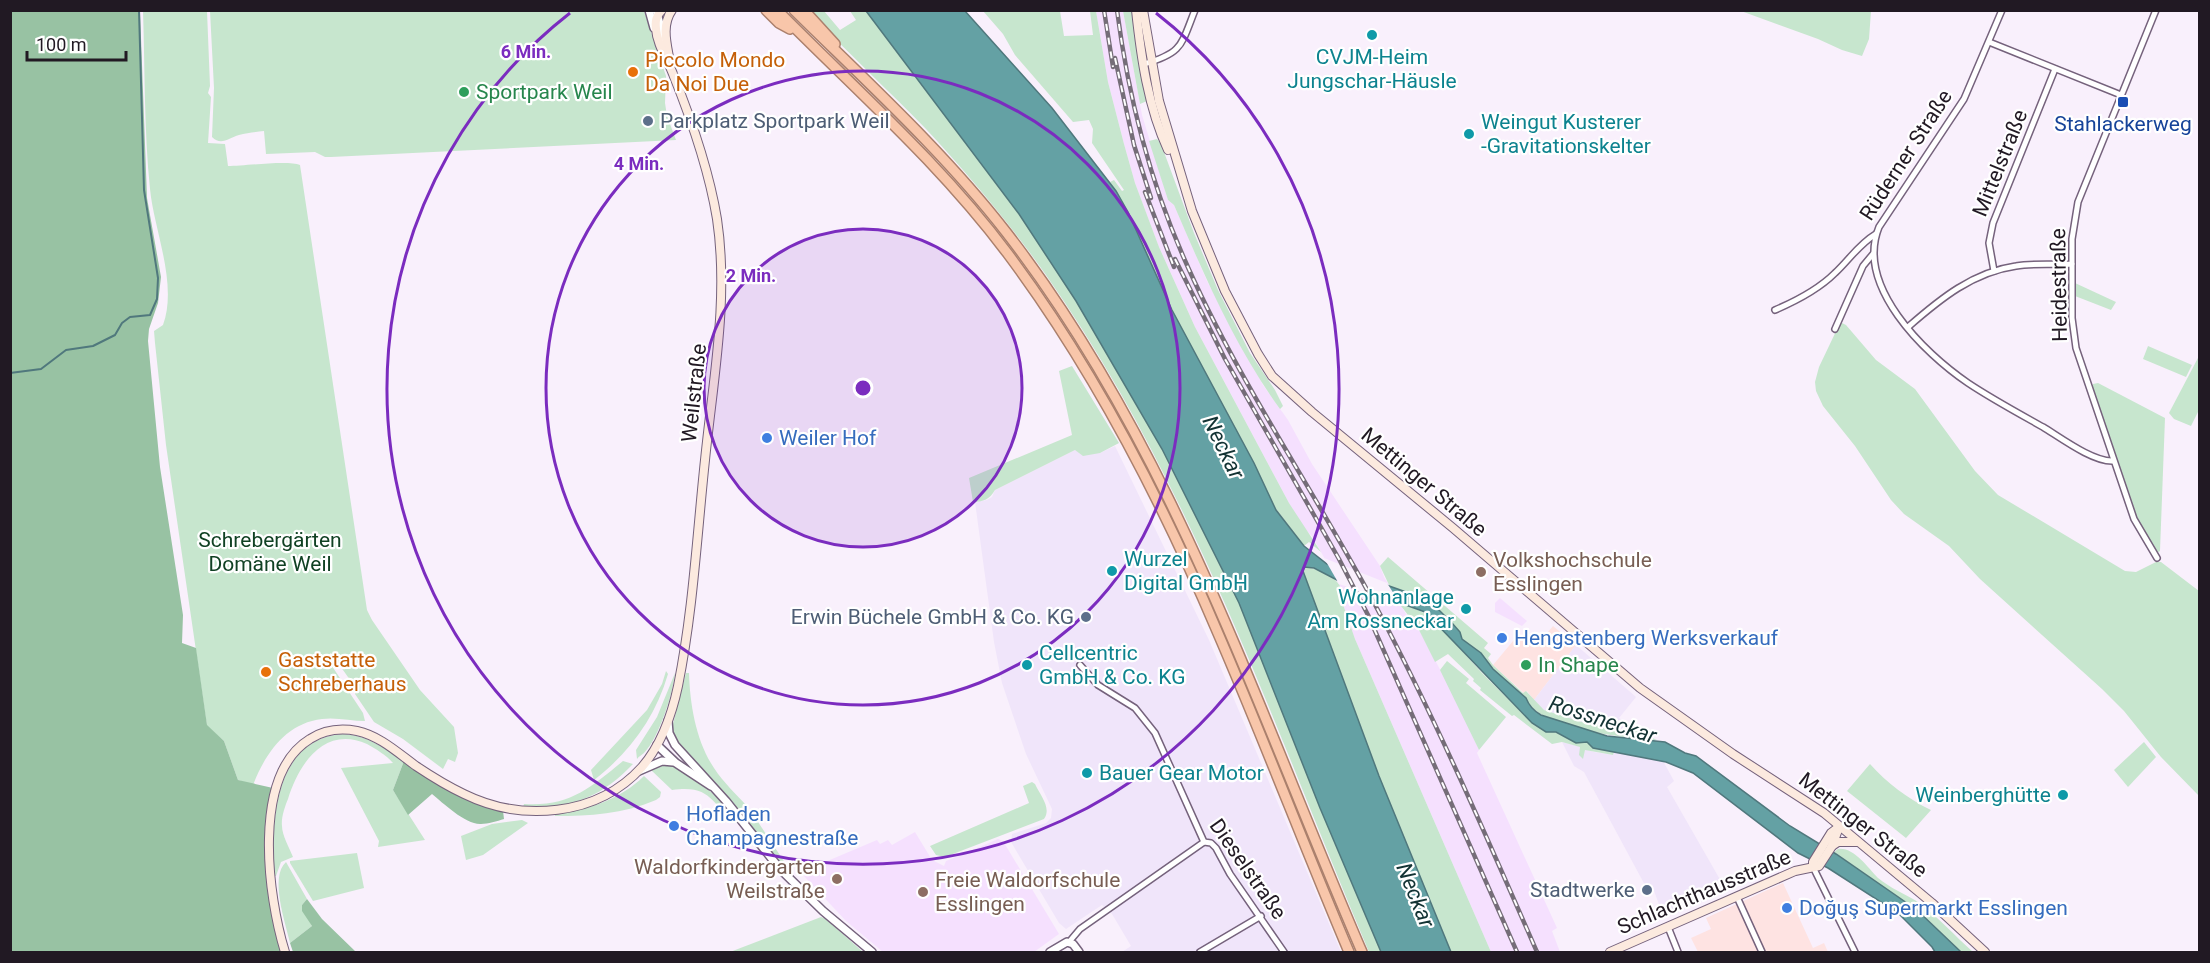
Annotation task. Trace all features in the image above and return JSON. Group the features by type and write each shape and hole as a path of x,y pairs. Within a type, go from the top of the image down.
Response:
{"highway":[{"path":"766,10 783,25 800,34"},
{"path":"777,10 910,139 963,198 1028,281 1078,358 1144,477 1200,591 1349,952"},
{"path":"794,10 931,144 1006,232 1062,311 1111,391 1174,510 1245,664 1362,952"},
{"path":"804,10 826,33 855,70"}],"main road":[{"path":"1136,10 1148,63"},
{"path":"1143,10 1148,63"},
{"path":"660,11 666,25 667,46"},
{"name":"Weilstraße","path":"285,952 270,884 269,844 272,813 278,783 288,762 299,747 314,737 324,732 341,730 364,733 381,741 431,776 464,794 491,805 520,811 549,811 584,804 607,794 652,760 668,721 678,683 690,600 719,333 722,277 718,232 710,186 673,73 656,32 660,11"},
{"name":"Weilstraße","path":"667,46 673,73"},
{"name":"Mettinger Straße","path":"1148,63 1158,124 1179,173 1202,238 1225,291 1264,366 1281,386 1647,694 1733,754 1814,806 1932,903 1985,952"},
{"name":"Schlachthausstraße","path":"1610,952 1795,871 1815,865 1839,827"},
{"path":"1828,844 1858,843"}],"street":[{"path":"1148,63 1171,53 1181,45 1195,10"},
{"name":"Rüderner Straße","path":"1774,310 1791,303 1824,283 1839,270 1862,243 1876,234 1885,216 1964,99 2002,10"},
{"name":"Heidestraße","path":"2156,10 2078,202 2072,229 2072,318 2076,348 2113,460 2137,526 2157,558"},
{"name":"Weilstraße","path":"660,11 667,46"},
{"path":"1989,42 2121,96"},
{"name":"Mittelstraße","path":"1994,271 1990,249 1991,228 2055,69"},
{"path":"1876,234 1873,254 1880,286 1908,327 1938,359 1985,394 2097,458 2113,460"},
{"path":"1834,329 1864,264 1873,254"},
{"path":"1908,327 1952,291 1994,271 2019,265 2072,264"},
{"name":"Dieselstraße","path":"1080,664 1098,685 1135,708 1155,733 1204,842 1211,843 1216,848 1230,874 1284,952"},
{"path":"668,721 672,741 780,869 823,912 872,952"},
{"path":"657,745 682,753"},
{"path":"657,745 676,763 713,788"},
{"path":"652,760 676,763"},
{"path":"1050,952 1063,943 1070,942 1080,928 1204,842"},
{"path":"1815,865 1855,952"},
{"path":"1737,897 1762,952"},
{"path":"1200,952 1261,916"},
{"path":"1668,927 1678,952"},
{"path":"1070,942 1079,952"}],"shaded area":[{"path":"1096,11 1123,11 1142,115 1168,200 1174,205 1207,281 1263,385 1288,420 1312,464 1380,566 1406,614 1418,628 1452,692 1479,750 1477,753 1557,928 1552,931 1560,952 1491,952 1355,639 1338,590 1340,586 1312,536 1289,503 1195,327 1159,247 1135,183 1124,144 1108,82"},
{"path":"1115,446 1209,640 1341,952 1209,952 1205,946 1193,952 1122,952 1131,946 1112,914 1102,905 1066,929 1059,923 1011,842 1012,834 1046,823 1051,818 1052,809 1026,754 1002,683 994,642 975,502 987,500 992,497 995,490 1075,450 1100,453"},
{"path":"1500,598 1527,621 1522,626 1495,612 1495,603"},
{"path":"1553,626 1576,645 1534,700 1527,691 1524,693 1493,665 1518,635 1527,642 1537,645"},
{"path":"1576,645 1636,697 1619,718 1635,728 1632,732 1585,723 1544,710 1534,700"},
{"path":"1562,742 1581,747 1582,759 1585,749 1663,761 1674,781 1667,787 1726,890 1677,913 1663,916 1652,885 1646,887 1584,772 1574,766"},
{"name":"Freie Waldorfschule Esslingen","path":"915,832 932,860 944,866 946,861 998,839 1003,841 1059,934 1034,952 883,952 846,921 804,876 806,870 877,840 880,844 888,840 892,845"},
{"path":"1783,883 1813,948 1824,943 1828,952 1698,952 1691,938 1711,929 1706,918"}],"green space":[{"path":"10,11 140,11 147,198 161,277 158,303 149,329 148,341 160,467 183,615 182,643 196,648 207,725 224,741 238,780 273,788 266,870 271,910 281,952 11,952"},
{"name":"Schrebergärten Domäne Weil","path":"143,11 207,11 210,86 208,93 211,97 208,143 225,144 228,166 276,163 300,165 367,610 420,690 454,727 458,753 455,762 448,759 443,769 403,739 374,722 355,694 355,687 331,653 326,657 363,713 365,721 327,719 309,722 298,727 278,742 264,762 253,785 238,780 224,741 207,726 166,445 155,343 154,331 163,325 168,292 164,257 152,205 148,167"},
{"name":"Sportpark Weil","path":"210,11 644,11 666,76 667,116 676,140 325,157 315,152 266,154 264,131 242,134 225,140 215,140 212,137 214,88"},
{"path":"808,11 824,11 840,30 856,20 850,11 866,11 1019,214 1076,301 1162,449 1239,603 1320,808 1381,952 1369,952 1225,605 1144,436 1098,354 1046,275 973,182 926,129"},
{"path":"983,11 1060,11 1064,36 1093,35 1090,11 1096,11 1108,82 1124,144 1135,183 1159,247 1195,327 1289,503 1321,552 1309,542 1304,546 1273,505 1254,463 1172,310 1128,212 1110,182 1114,180 1122,191 1124,190 1092,143 1093,129 1089,120 1073,122 1015,55 1003,34"},
{"path":"1123,11 1132,11 1143,75 1141,77 1147,101 1140,104"},
{"path":"1741,11 1871,11 1869,39 1862,56"},
{"path":"1157,139 1161,144 1218,290 1250,353 1275,390 1283,406 1280,409 1235,336 1174,205 1168,200 1149,141"},
{"path":"2075,283 2116,302 2111,310 2075,296"},
{"path":"1842,323 1876,360 1915,389 1975,471 1998,495 2125,571 2136,572 2156,562 2161,562 2199,591 2199,796 2161,757 2124,711 2102,689 1980,579 1949,546 1904,514 1891,500 1855,446 1823,406 1816,391 1815,382 1819,367"},
{"path":"2148,346 2192,365 2186,377 2143,359"},
{"path":"2199,356 2199,410 2191,426 2174,419 2169,413"},
{"path":"1072,366 1119,443 1100,453 1083,456 1075,450 995,490 986,499 973,502 969,478 1072,435 1059,371"},
{"path":"2098,383 2165,418 2160,551 2157,553 2137,520 2092,388 2093,384"},
{"path":"1388,557 1488,643 1484,648 1491,654 1488,658 1493,665 1523,693 1526,691 1544,710 1585,723 1632,732 1634,730 1657,740 1584,730 1547,717 1533,708 1526,698 1493,669 1481,653 1462,639 1460,632 1434,605 1423,598 1390,587 1380,566"},
{"path":"1304,567 1324,573 1340,586 1338,590 1355,639 1491,952 1451,952 1379,776 1303,571"},
{"path":"1404,604 1429,615 1532,723 1574,742 1587,742 1593,748 1614,752 1613,755 1585,750 1583,759 1579,755 1580,747 1562,742 1552,744 1480,690 1481,688 1473,681 1474,679 1448,654 1435,662 1418,628 1401,606"},
{"path":"1447,661 1469,679 1466,683 1506,717 1479,750 1440,670"},
{"path":"666,671 668,674 663,690 640,733 619,758 594,780 591,770 647,710 662,684"},
{"path":"675,673 660,726 650,746 637,759 636,750 657,717"},
{"path":"686,673 689,673 698,735 718,773 748,807 749,813 746,815 741,813 679,745 673,735 673,724"},
{"path":"342,734 367,740 404,761 393,790 425,840 378,847 379,841 341,768 393,763 367,744 352,739 338,740 316,751 299,773 282,823 284,837 293,857 281,862 276,876 273,876 276,809 281,787 290,768 302,751 319,740"},
{"path":"2144,742 2156,757 2128,787 2114,770"},
{"path":"404,761 465,799 503,811 504,819 487,824 469,821 432,794 408,815 393,790"},
{"path":"623,761 633,764 609,785 585,799 557,806 523,807 524,804 554,802 578,794"},
{"path":"669,764 708,789 726,806 737,823 703,793 696,790 672,790 651,770 658,765"},
{"path":"1870,764 1898,790 1931,810 1906,838 1847,791"},
{"path":"644,776 661,792 660,797 656,800 644,805 606,813 555,816 555,814 580,810 603,802 625,791"},
{"path":"1032,782 1046,806 1044,819 945,857 936,855 930,846 1029,803 1023,786"},
{"path":"751,818 756,819 791,872 788,872 750,827"},
{"path":"522,820 528,823 483,855 466,860 461,836 492,824"},
{"path":"1838,849 1850,851 1883,882 1918,902 1973,952 1961,952 1917,910 1834,852"},
{"path":"357,853 364,888 313,901 290,863 290,861"},
{"path":"286,862 307,899 302,905 312,926 290,943 282,913 279,889 281,869"},
{"path":"307,899 322,919 356,952 293,952 290,943 312,926 302,911 302,905"},
{"path":"821,917 863,952 730,952"}],"water":[{"name":"Neckar","path":"866,11 965,11 1052,108 1116,191 1128,212 1172,310 1254,463 1276,510 1304,546 1327,564 1423,598 1434,605 1460,632 1462,639 1481,653 1493,669 1526,698 1532,708 1541,715 1607,736 1665,742 1696,756 1790,826 1836,854 1917,910 1961,952 1935,952 1898,913 1828,868 1798,853 1693,773 1666,762 1593,748 1587,742 1576,743 1556,732 1546,732 1532,723 1425,612 1337,580 1314,568 1304,567 1303,571 1379,776 1451,952 1381,952 1320,808 1239,603 1162,449 1076,301 1019,214"}],"pier":[{"path":"1324,558 1387,583 1401,605 1339,584"}],"waterway":[{"path":"10,373 41,369 66,350 93,346 115,335 122,323 130,317 150,315 157,299 158,278 144,190 139,10"}],"railway":[{"path":"1104,10 1113,67"},
{"path":"1117,10 1127,73 1141,136 1160,197 1183,256 1249,387 1348,556 1394,642 1458,774 1537,952"},
{"path":"1115,58 1134,145 1151,198"},
{"path":"1145,192 1174,267"},
{"path":"1175,259 1225,359 1339,559 1368,615 1517,952"}],"place":[{"name":"CVJM-Heim Jungschar-Häusle","path":"1372,35"},
{"name":"Piccolo Mondo Da Noi Due","path":"633,72"},
{"name":"Sportpark Weil","path":"464,92"},
{"name":"Stahlackerweg","path":"2123,102"},
{"name":"Parkplatz Sportpark Weil","path":"648,121"},
{"name":"Weingut Kusterer -Gravitationskelter","path":"1469,134"},
{"name":"Weiler Hof","path":"767,438"},
{"name":"Wurzel Digital GmbH","path":"1112,571"},
{"name":"Volkshochschule Esslingen","path":"1481,572"},
{"name":"Wohnanlage Am Rossneckar","path":"1466,609"},
{"name":"Erwin Büchele GmbH & Co. KG","path":"1086,617"},
{"name":"Hengstenberg Werksverkauf","path":"1502,638"},
{"name":"Cellcentric GmbH & Co. KG","path":"1027,665"},
{"name":"In Shape","path":"1526,665"},
{"name":"Gaststatte Schreberhaus","path":"266,672"},
{"name":"Bauer Gear Motor","path":"1087,773"},
{"name":"Weinberghütte","path":"2063,795"},
{"name":"Hofladen Champagnestraße","path":"674,826"},
{"name":"Waldorfkindergarten Weilstraße","path":"837,879"},
{"name":"Stadtwerke","path":"1647,890"},
{"name":"Freie Waldorfschule Esslingen","path":"923,892"},
{"name":"Doğuş Supermarkt Esslingen","path":"1787,908"}],"water label":[{"name":"Rossneckar","path":"1603,719"}]}
